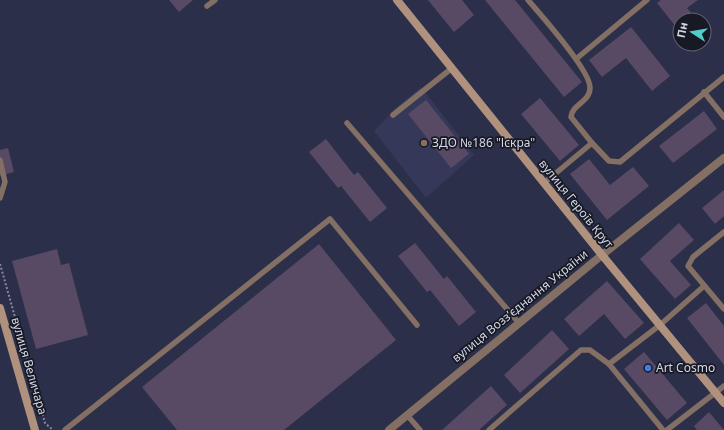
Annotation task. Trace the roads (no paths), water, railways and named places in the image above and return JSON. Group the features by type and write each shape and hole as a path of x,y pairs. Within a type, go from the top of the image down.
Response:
{"street":[{"name":"вулиця Героїв Крут","path":"397,0 602,255 724,403"},
{"name":"вулиця Воззʼєднання України","path":"389,430 602,255 724,158"},
{"name":"вулиця Величара","path":"0,308 35,430"}],"lane":[{"path":"208,6 215,0"},
{"path":"528,0 576,59 590,84 590,89 586,99 572,110 571,117 592,144 609,161 620,162 724,77"},
{"path":"576,59 647,0"},
{"path":"393,115 452,68"},
{"path":"704,92 724,117"},
{"path":"347,123 519,323"},
{"path":"544,183 592,144"},
{"path":"0,160 5,182 0,198"},
{"path":"64,430 330,219 417,325"},
{"path":"724,232 693,257 689,263 689,269 724,309"},
{"path":"609,364 660,325 704,286"},
{"path":"489,430 581,350 590,350 609,364 663,430"},
{"path":"667,430 724,386"},
{"path":"407,415 420,430"}],"place":[{"name":"ЗДО №186 \"Іскра\"","path":"424,143"},
{"name":"Art Cosmo","path":"648,368"}]}
